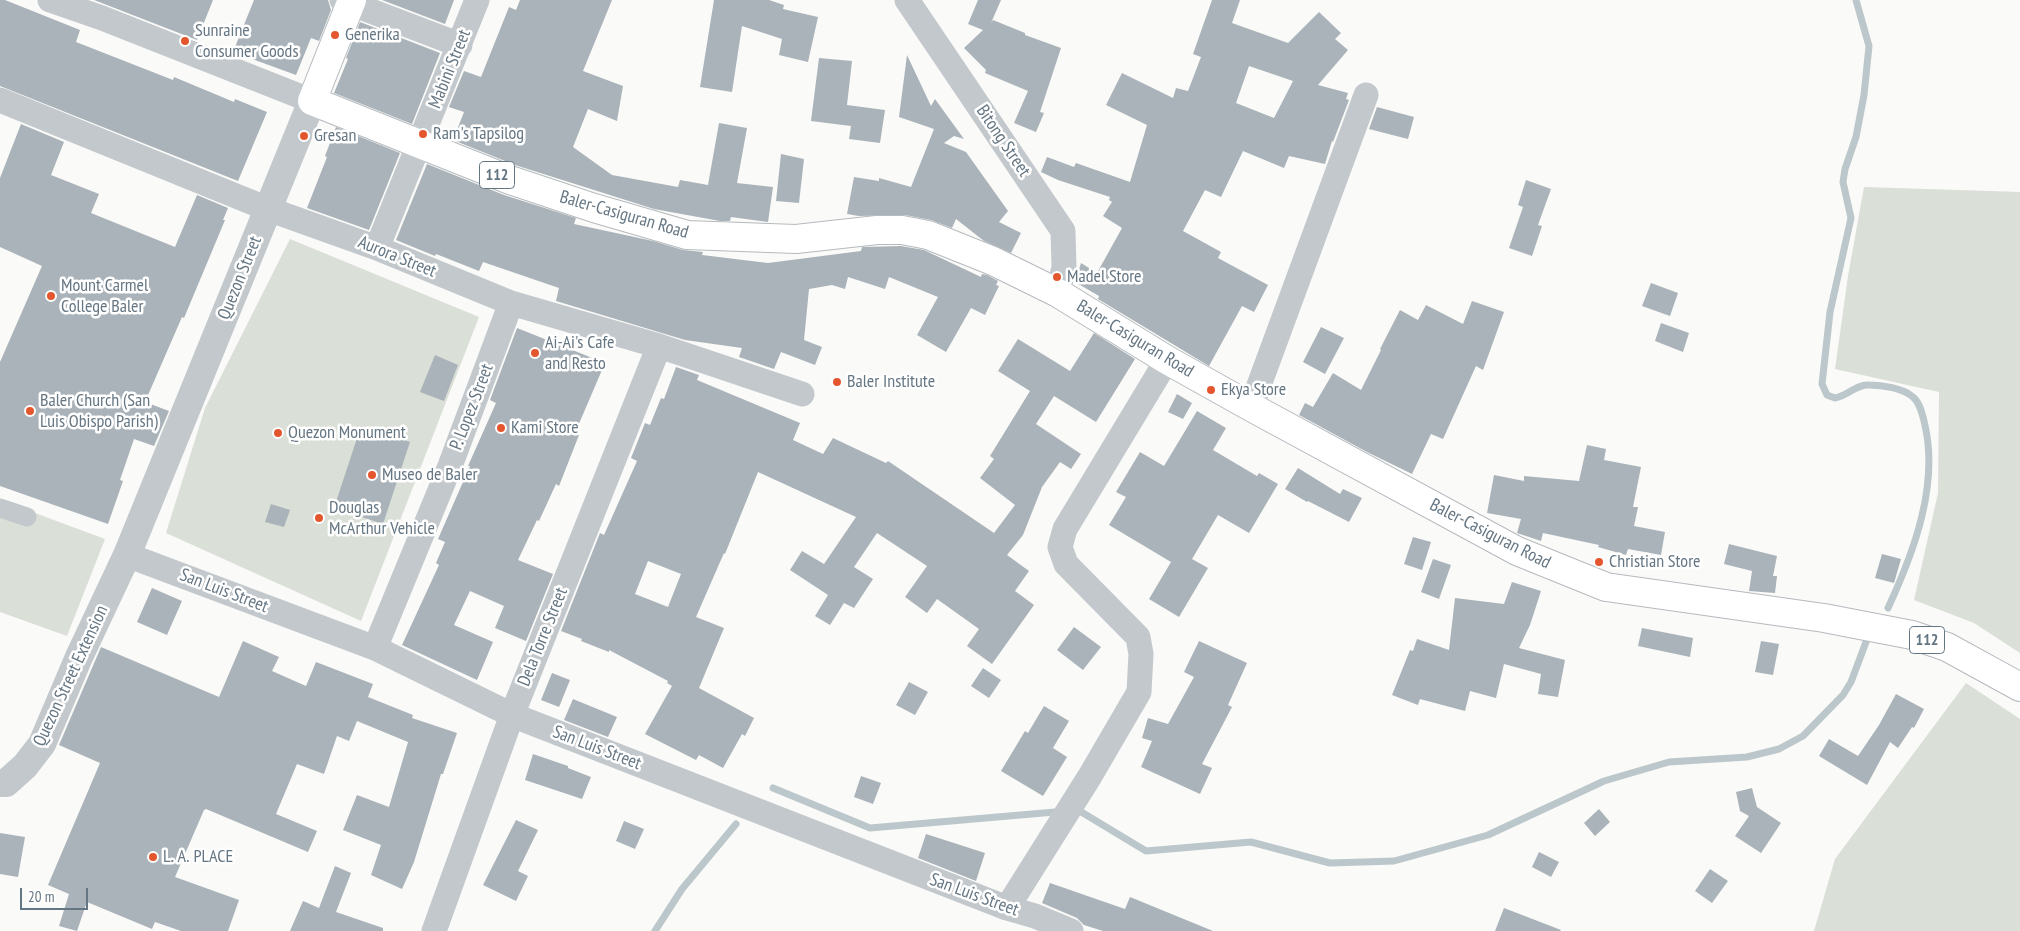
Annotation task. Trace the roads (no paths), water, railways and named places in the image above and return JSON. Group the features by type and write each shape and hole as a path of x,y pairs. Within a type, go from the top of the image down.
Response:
{"main road":[{"name":"Quezon Street","path":"312,101 348,1"},
{"name":"Baler-Casiguran Road","path":"312,101 510,180 594,208 687,235 796,239 877,230 902,230 928,235 993,261 1058,293 1167,360 1517,551 1606,587 1824,618 1912,634 1947,647 2020,687"}],"street":[{"path":"50,0 312,101"},
{"name":"Mabini Street","path":"377,248 477,0"},
{"name":"Bitong Street","path":"907,0 1063,231 1064,267 1058,293"},
{"path":"348,1 460,45"},
{"path":"1251,407 1366,95"},
{"name":"Aurora Street","path":"0,100 268,210 377,248 511,303 659,346 802,394"},
{"name":"Quezon Street","path":"127,555 312,101"},
{"name":"P. Lopez Street","path":"374,648 450,466 511,303"},
{"name":"Dela Torre Street","path":"434,931 512,715 659,346"},
{"path":"1007,908 1085,784 1139,692 1141,654 1138,637 1066,564 1060,547 1065,529 1167,360"},
{"path":"0,508 27,517"},
{"name":"San Luis Street","path":"127,555 374,648 512,715 1007,908 1035,916 1071,931"},
{"name":"Quezon Street Extension","path":"0,783 6,783 25,766 42,744 79,657 127,555"}],"waterway":[{"path":"1856,0 1869,46 1864,95 1856,137 1845,169 1843,182 1851,218 1830,312 1822,384 1827,395 1835,398 1864,385 1898,389 1913,397 1917,402 1924,421 1929,469 1922,517 1907,564 1888,608"},
{"path":"1078,810 1146,851 1251,842 1330,863 1394,861 1488,835 1604,781 1669,762 1747,757 1779,749 1803,736 1843,695 1851,682 1866,642"},
{"path":"773,788 870,828 1055,812"},
{"path":"655,931 682,889 736,824"}],"place":[{"name":"Generika","path":"335,35"},
{"name":"Sunraine Consumer Goods","path":"185,41"},
{"name":"Ram's Tapsilog","path":"423,134"},
{"name":"Gresan","path":"304,136"},
{"name":"Madel Store","path":"1057,277"},
{"name":"Mount Carmel College Baler","path":"51,296"},
{"name":"Ai-Ai's Cafe and Resto","path":"535,353"},
{"name":"Baler Institute","path":"837,382"},
{"name":"Ekya Store","path":"1211,390"},
{"name":"Baler Church (San Luis Obispo Parish)","path":"30,411"},
{"name":"Kami Store","path":"501,428"},
{"name":"Quezon Monument","path":"278,433"},
{"name":"Museo de Baler","path":"372,475"},
{"name":"Douglas McArthur Vehicle","path":"319,518"},
{"name":"Christian Store","path":"1599,562"},
{"name":"L. A. PLACE","path":"153,857"}]}
